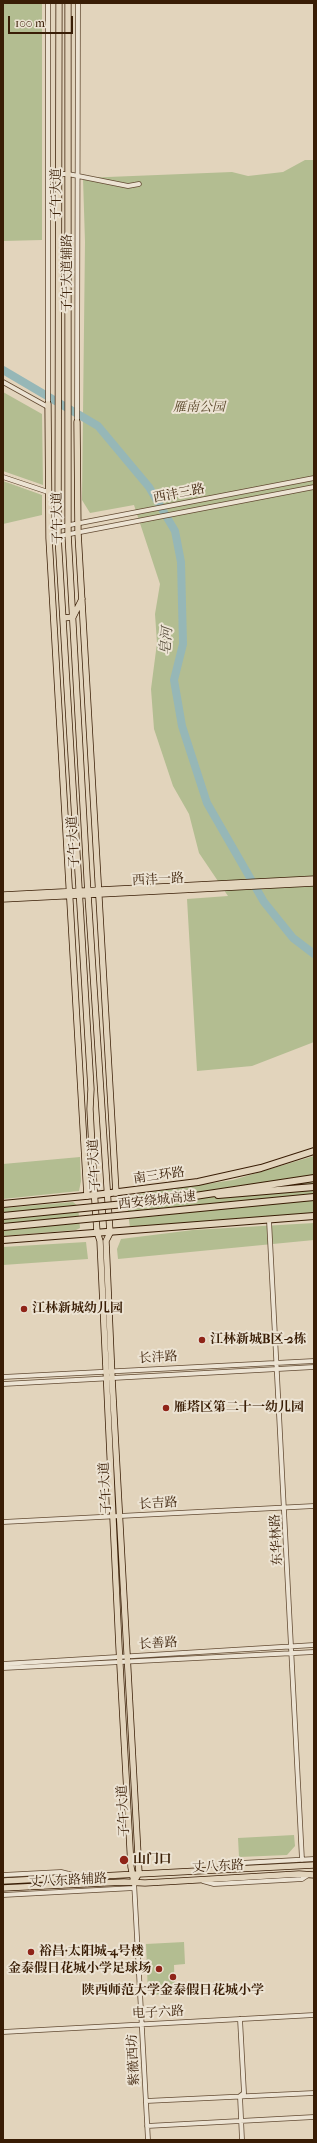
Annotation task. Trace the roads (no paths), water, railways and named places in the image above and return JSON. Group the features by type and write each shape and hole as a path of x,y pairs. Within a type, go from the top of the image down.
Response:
{"highway":[{"name":"南三环路","path":"3,1204 108,1194 198,1182 238,1174 314,1151"},
{"path":"175,1199 314,1178"},
{"name":"西安绕城高速","path":"3,1216 314,1187"},
{"name":"西安绕城高速","path":"3,1227 314,1197"},
{"path":"3,1240 97,1232 110,1233 314,1216"}],"main road":[{"name":"子午大道","path":"59,3 58,536 78,893 91,1088 90,1109 97,1232 100,1241 105,1371 108,1379 116,1516 123,1656 120,1663 131,1874 134,1885"},
{"name":"子午大道","path":"68,3 68,534 88,892 110,1233 106,1241 111,1371 108,1379"},
{"path":"48,406 49,538 87,1196"},
{"path":"77,422 78,533 116,1192"},
{"path":"63,618 73,617 82,599"},
{"name":"西沣一路","path":"267,884 314,879"},
{"name":"西沣一路","path":"3,899 88,892 231,885 314,883"},
{"name":"西沣一路","path":"3,895 69,894"},
{"name":"子午大道","path":"123,1656 127,1663 139,1873"},
{"name":"丈八东路","path":"3,1881 314,1865"},
{"path":"134,1885 139,1873"},
{"name":"丈八东路","path":"3,1888 134,1885 298,1874 311,1875"}],"street":[{"name":"子午大道辅路","path":"48,3 48,406"},
{"name":"子午大道辅路","path":"77,422 78,3"},
{"path":"48,174 68,174 128,186 139,184"},
{"path":"3,382 48,406"},
{"path":"3,477 48,492"},
{"name":"西沣三路","path":"49,529 314,478"},
{"name":"西沣三路","path":"49,538 149,520 314,487"},
{"name":"东华林路","path":"269,1220 278,1369 302,1860"},
{"name":"长沣路","path":"3,1377 314,1361"},
{"name":"长沣路","path":"3,1384 314,1367"},
{"name":"长吉路","path":"3,1522 314,1506"},
{"name":"长善路","path":"3,1664 314,1645"},
{"name":"长善路","path":"3,1668 127,1663 314,1652"},
{"path":"218,1869 241,1863 314,1859"},
{"path":"298,1865 298,1874"},
{"name":"丈八东路辅路","path":"3,1875 61,1872 77,1876"},
{"path":"199,1880 214,1884 302,1879 311,1875"},
{"name":"丈八东路辅路","path":"3,1895 134,1885"},
{"name":"紫薇西坊","path":"134,1885 148,2140"},
{"name":"电子六路","path":"3,2032 314,2015"},
{"path":"240,2019 244,2093 240,2096 242,2140"},
{"path":"146,2101 314,2093"},
{"path":"147,2126 314,2117"}],"waterway":[{"name":"皂河","path":"3,370 98,426 149,487 175,531 181,562 183,644 174,680 182,726 207,803 264,902 293,938 314,954"}],"place":[{"name":"江林新城幼儿园","path":"24,1309"},
{"name":"江林新城B区-2栋","path":"202,1340"},
{"name":"雁塔区第二十一幼儿园","path":"166,1408"},
{"name":"山门口","path":"124,1860"},
{"name":"裕昌·太阳城-4号楼","path":"31,1952"},
{"name":"金泰假日花城小学足球场","path":"159,1969"},
{"name":"陕西师范大学金泰假日花城小学","path":"173,1977"}],"park label":[{"name":"雁南公园","path":"199,408"}]}
